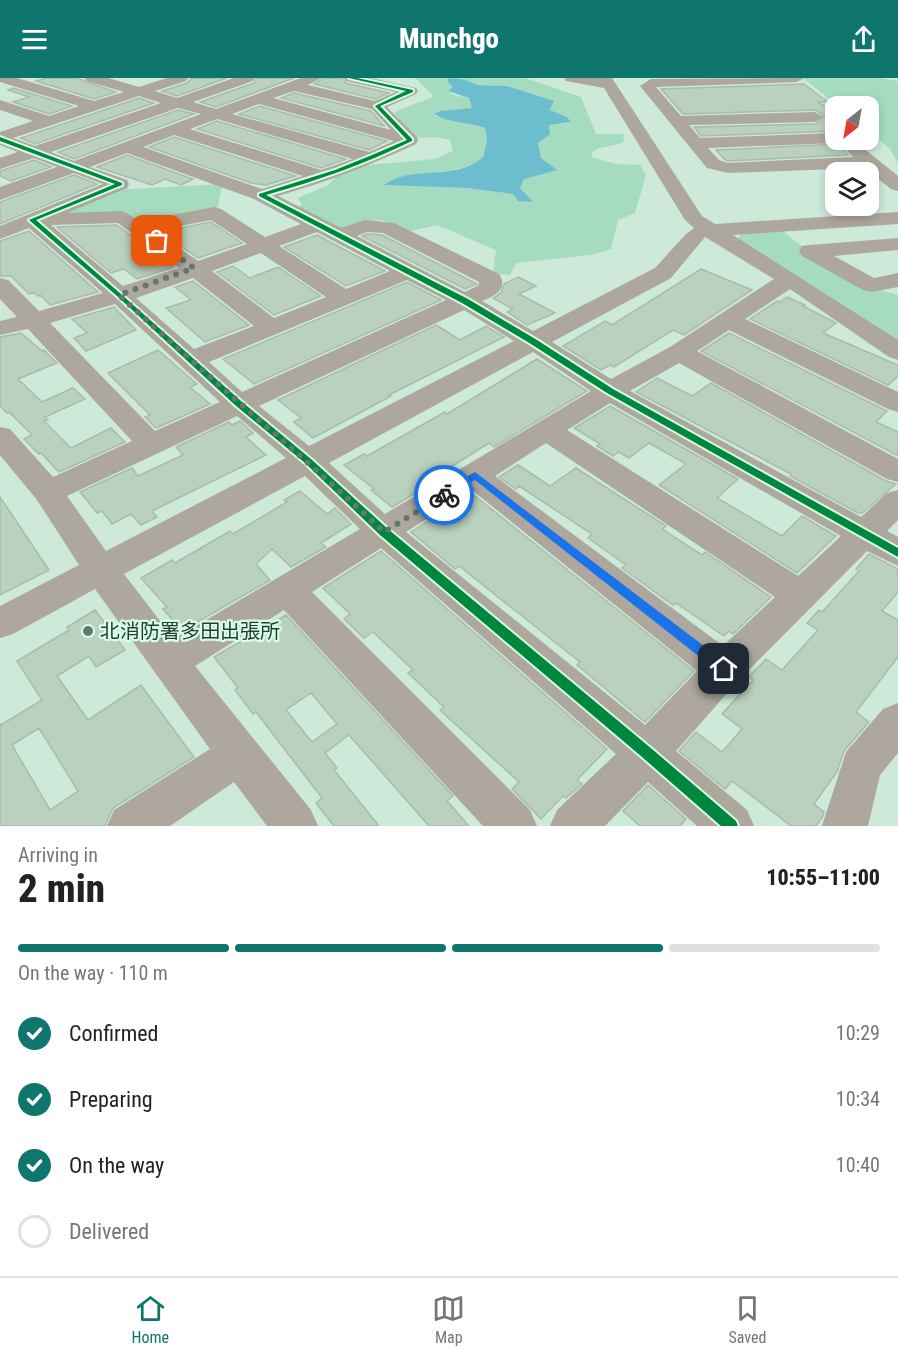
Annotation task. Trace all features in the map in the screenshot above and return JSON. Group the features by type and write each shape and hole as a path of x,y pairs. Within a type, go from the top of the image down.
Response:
{"street":[{"path":"92,78 372,159"},
{"path":"0,138 181,78"},
{"path":"0,164 248,78"},
{"path":"0,194 314,78"},
{"path":"571,78 608,82 695,220 790,279 898,352"},
{"path":"797,78 651,83 647,86 713,164 728,168 825,164"},
{"path":"364,79 411,91 377,106"},
{"path":"768,79 784,92"},
{"path":"7,80 94,106"},
{"path":"292,86 377,106 410,140"},
{"path":"259,99 410,140"},
{"path":"660,101 684,100"},
{"path":"800,104 825,126"},
{"path":"0,105 49,122"},
{"path":"678,121 815,117"},
{"path":"175,130 323,177"},
{"path":"696,143 825,137"},
{"path":"0,138 120,184 0,233"},
{"path":"261,195 323,177 372,159 410,140"},
{"path":"127,147 261,195 410,271 534,342 610,391 898,553"},
{"path":"855,150 870,162"},
{"path":"879,169 898,185"},
{"path":"138,228 214,213 344,298"},
{"path":"32,220 123,217 272,328"},
{"path":"0,623 663,273 698,233 710,230 885,218 898,242 810,251 872,285 898,280"},
{"path":"32,220 238,403 308,461 384,532 731,826"},
{"path":"0,328 33,321 119,295 263,245 331,230 365,226 387,227 491,279 490,289 48,492"},
{"path":"191,360 410,271"},
{"path":"169,662 288,591 610,391 679,352 790,279"},
{"path":"0,285 151,444"},
{"path":"727,320 898,403"},
{"path":"679,352 898,472"},
{"path":"548,431 799,595"},
{"path":"4,447 48,492 101,570 169,662 295,826"},
{"path":"475,476 724,669"},
{"path":"573,826 647,753 724,669 898,501"},
{"path":"288,591 514,826"},
{"path":"846,826 861,766 898,722"},
{"path":"130,826 239,754"}],"green space":[{"path":"415,78 525,78 581,97 596,134 623,134 624,142 595,150 591,153 593,158 617,164 640,165 646,175 635,213 618,220 611,249 591,255 516,263 510,275 493,274 496,250 437,225 411,231 381,220 362,221 340,229 296,207 302,205 298,198 329,185 338,174 348,170 369,165 435,159 453,151 450,140 436,137 414,138 394,112 431,98 433,95","holes":["466,80 477,85 507,86 554,102 550,110 567,117 570,123 549,125 538,143 541,158 524,179 520,188 532,201 513,194 466,188 384,185 406,176 458,169 482,159 487,140 485,128 434,115 440,111 473,108 469,98 453,95 448,91"]},
{"path":"803,78 880,78 898,81 898,163 890,149 879,140 879,96 826,96"},
{"path":"222,184 218,207 147,224 50,215 122,187 130,189"},
{"path":"783,231 837,270 867,285 898,295 898,343 737,241 741,233"}],"water":[{"path":"449,78 466,80 477,85 507,86 554,101 550,110 567,117 571,122 549,125 550,134 538,143 541,158 557,170 524,179 520,188 533,202 518,201 513,194 466,188 384,185 407,175 460,169 472,165 483,157 487,140 485,128 434,114 440,111 472,108 469,98 448,91 453,87 447,81"}],"building":[{"path":"47,78 76,78 116,92 94,99 36,81"},
{"path":"192,78 227,78 177,96 162,91 187,83"},
{"path":"257,78 294,78 216,107 200,102 254,83"},
{"path":"323,78 342,78 346,83 389,93 375,99 314,84"},
{"path":"804,84 825,100 825,102 818,102 825,107 825,116 815,110 683,114 661,89"},
{"path":"13,88 72,106 49,114 13,102 29,97 8,90"},
{"path":"294,93 371,111 384,126 281,98"},
{"path":"139,98 154,103 35,144 21,138"},
{"path":"259,106 387,141 369,150 239,114"},
{"path":"178,110 194,114 74,159 58,152"},
{"path":"825,116 825,131 701,136 694,127 815,124"},
{"path":"217,121 346,159 321,168 197,129"},
{"path":"174,137 296,176 266,185 251,183 149,147"},
{"path":"825,145 825,150 843,150 848,155 728,161 716,150"},
{"path":"127,155 193,179 181,185 165,179 152,185 97,167"},
{"path":"34,160 51,167 11,181 0,176 0,171"},
{"path":"74,175 97,184 0,224 0,202"},
{"path":"211,222 242,243 198,258 161,232"},
{"path":"117,225 174,267 137,279 124,269 111,273 57,227"},
{"path":"29,231 98,292 50,305 40,295 29,294 11,276 0,276 0,241"},
{"path":"317,235 385,271 346,286 284,247"},
{"path":"382,235 477,284 465,289 362,236"},
{"path":"233,266 250,278 278,267 321,296 274,315 217,272"},
{"path":"701,269 752,290 684,335 673,330 614,367 610,365 601,370 563,346 605,321 612,325"},
{"path":"518,277 536,286 519,294 555,313 527,325 507,312 513,309 493,298 501,293 504,284"},
{"path":"193,281 249,325 205,342 166,308 191,300 175,287"},
{"path":"407,282 441,300 254,384 223,359"},
{"path":"787,297 836,323 823,333 898,365 898,376 888,385 750,319"},
{"path":"114,307 136,330 86,351 74,338 87,333 72,319"},
{"path":"436,325 460,340 486,326 504,337 389,395 391,396 313,438 294,422 301,418 278,400"},
{"path":"21,333 57,363 18,379 42,402 73,388 85,399 45,417 48,420 44,421 71,448 111,428 125,442 59,472 24,439 32,435 0,406 0,337"},
{"path":"729,333 887,411 876,422 898,432 898,456 701,351"},
{"path":"158,350 197,384 190,387 210,404 156,428 145,417 150,415 108,373"},
{"path":"537,359 587,391 494,447 489,443 451,467 454,470 392,507 344,465 364,454 367,456 445,412 447,414"},
{"path":"657,378 692,396 711,383 886,481 896,484 862,513 858,513 790,476 791,474 636,392"},
{"path":"610,406 738,479 717,498 782,536 802,516 836,536 797,573 659,485 686,464 649,443 629,458 619,452 613,456 597,446 600,444 574,428"},
{"path":"240,421 253,433 246,437 266,455 152,511 157,517 141,525 131,514 112,524 102,511 97,513 80,492 132,468 138,476 183,455 176,447 229,422 232,425"},
{"path":"518,465 550,486 576,468 666,526 663,529 674,537 702,555 705,552 771,597 733,634 729,631 724,636 676,603 673,605 622,568 626,565 588,538 592,534 519,486 516,489 499,477"},
{"path":"300,491 327,514 335,508 351,524 321,543 326,547 291,567 272,549 256,564 270,580 182,631 163,609 167,607 141,578 172,560 175,563 230,531 233,534 287,502 284,500"},
{"path":"475,496 694,671 645,722 577,665 580,662 459,566 455,569 411,532 439,514 443,517"},
{"path":"0,497 49,570 0,595"},
{"path":"381,551 607,749 577,780 582,784 566,798 563,796 541,819 512,789 519,782 440,710 444,707 408,673 413,670 373,632 364,638 344,619 350,614 323,588"},
{"path":"869,554 898,569 898,592 882,611 898,620 898,657 856,712 869,722 844,751 837,772 814,804 824,812 823,816 816,826 791,826 732,781 725,789 679,751 696,732 722,752 742,729 722,714 753,680 749,677 766,659 782,670 818,630 807,623 819,610 822,612 859,571 856,569"},
{"path":"95,610 125,650 96,667 89,656 57,676 88,720 141,685 194,757 113,808 105,826 0,826 0,724 42,700 17,661 69,630 67,627","holes":["39,728 78,791 50,810 12,745"]},
{"path":"286,615 453,796 447,801 469,826 429,826 349,735 325,753 337,768 334,770 379,826 334,826 316,803 322,798 256,712 253,714 235,690 238,688 214,657","holes":["311,693 337,724 312,742 286,710"]},
{"path":"648,785 686,819 680,826 640,826 623,811"}],"cycle path":[{"path":"351,78 411,91 377,106 410,140 337,171 261,195 465,301 610,391 898,553"},
{"path":"0,139 120,184 32,220 238,403 308,461 384,532 731,826"}],"way so far":[{"path":"157,241 194,268 119,295 238,403 308,461 384,532 444,495"}],"place":[{"name":"北消防署多田出張所","path":"88,631"}],"route":[{"path":"444,495 475,476 724,669"}]}
